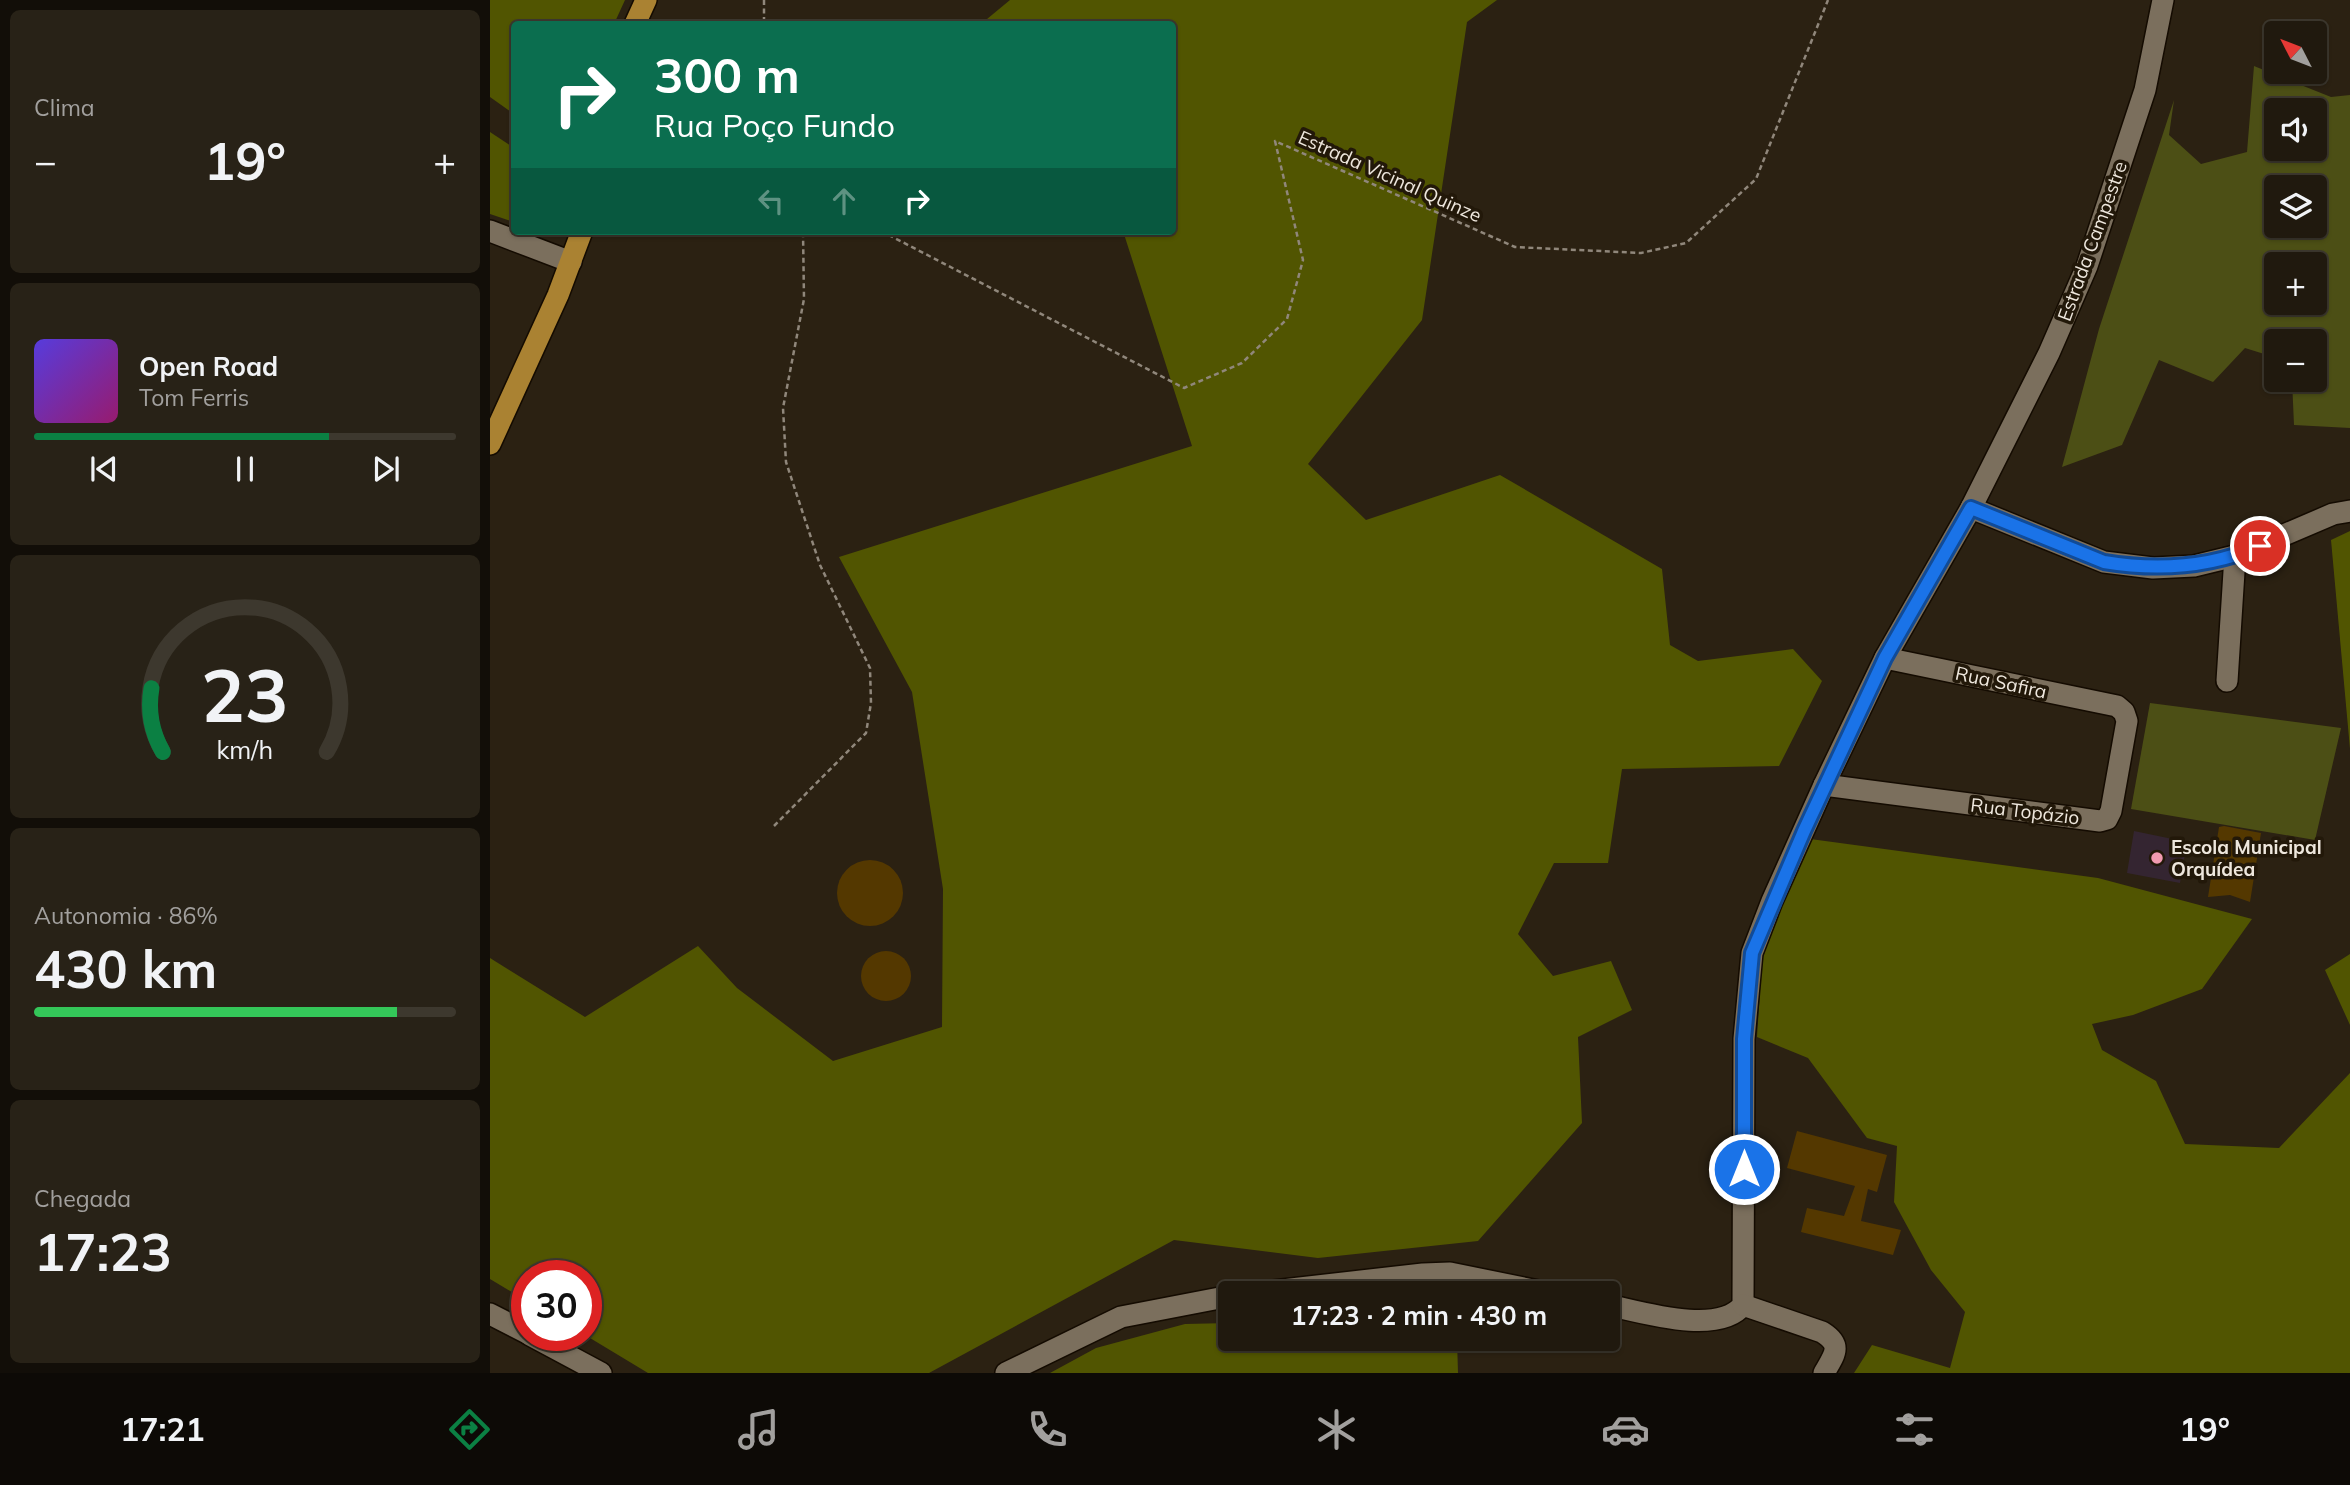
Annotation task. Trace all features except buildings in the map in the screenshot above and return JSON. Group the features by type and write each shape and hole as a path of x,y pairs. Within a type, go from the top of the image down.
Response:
{"main road":[{"path":"636,21 646,0"},
{"path":"490,444 581,235"}],"street":[{"name":"Estrada Campestre","path":"1743,1305 1744,1039 1752,953 1772,901 1885,658 1971,508 2049,353 2087,266 2145,90 2163,0"},
{"path":"490,231 571,262"},
{"path":"1971,508 2104,562 2153,568 2194,566 2235,556 2333,514 2350,511"},
{"path":"2227,681 2235,556"},
{"name":"Rua Safira","path":"1885,658 2117,706"},
{"name":"Rua Topázio","path":"1825,785 2100,821 2108,819 2127,721 2124,712 2117,706"},
{"path":"1361,1281 1450,1273 1489,1281"},
{"path":"1006,1373 1121,1317 1218,1298"},
{"path":"1620,1307 1684,1320 1722,1319 1738,1311 1743,1305 1822,1332 1832,1338 1836,1343 1835,1350 1824,1373"},
{"path":"490,1314 511,1325"},
{"path":"560,1351 601,1373"}],"path":[{"path":"764,0 764,21"},
{"name":"Estrada Vicinal Quinze","path":"889,235 1184,388 1242,363 1287,319 1303,260 1275,141 1515,247 1641,253 1686,243 1756,179 1828,0"},
{"path":"774,826 866,733 871,703 870,668 820,565 786,462 783,408 804,299 803,235"}],"shaded area":[{"path":"490,0 625,0 615,21 511,21 511,112 490,97"},
{"path":"1010,0 1497,0 1467,22 1422,320 1308,464 1366,520 1500,475 1662,569 1670,645 1698,661 1793,649 1822,681 1779,766 1622,769 1608,863 1554,863 1518,934 1553,976 1611,961 1632,1010 1578,1037 1582,1123 1478,1241 1318,1258 1174,1240 929,1373 648,1373 602,1345 602,1260 511,1260 511,1291 490,1279 490,958 585,1017 698,946 737,988 833,1061 942,1027 943,889 912,692 839,557 1192,446 1124,235 1176,235 1176,21 985,21"},
{"path":"2254,66 2264,70 2264,84 2299,84 2331,97 2350,95 2350,428 2294,425 2293,392 2327,392 2327,329 2264,329 2264,354 2245,348 2213,382 2159,360 2122,445 2062,467 2099,329 2174,100 2169,135 2201,164 2247,152"},
{"path":"490,132 511,146 511,221 490,214"},
{"path":"2350,531 2350,749 2331,540"},
{"path":"2150,703 2341,728 2315,840 2131,809"},
{"name":"Escola Municipal Orquídea","path":"2134,831 2187,842 2180,883 2127,873"},
{"path":"1803,838 2098,878 2252,919 2202,989 2133,1015 2092,1024 2102,1050 2156,1081 2185,1144 2279,1148 2350,1073 2350,1373 1854,1373 1872,1345 1950,1368 1965,1312 1931,1270 1894,1202 1897,1146 1867,1138 1808,1058 1757,1037 1762,960"},
{"path":"2350,954 2350,1025 2325,970"},
{"path":"1218,1323 1218,1351 1457,1351 1458,1373 1050,1373 1096,1348 1185,1324"}],"place":[{"name":"Escola Municipal Orquídea","path":"2157,858"}],"route":[{"path":"1744,1169 1744,1039 1752,953 1772,901 1885,658 1971,508 2104,562 2125,566 2194,566 2235,556 2260,546"}]}
